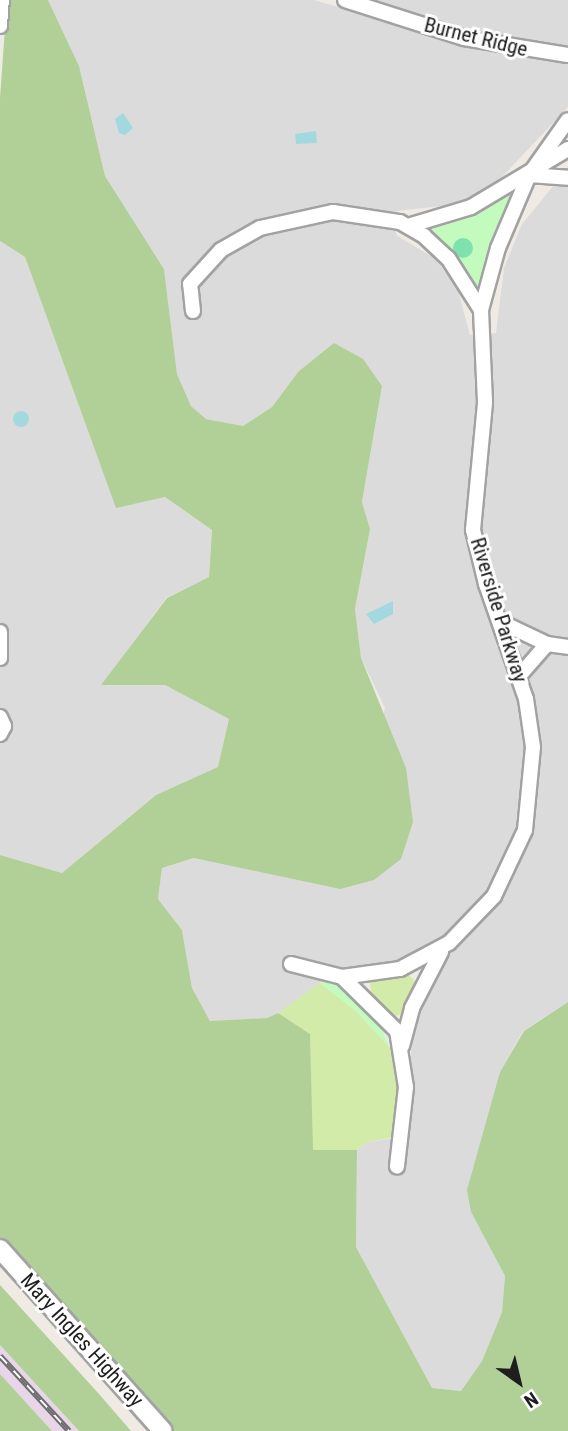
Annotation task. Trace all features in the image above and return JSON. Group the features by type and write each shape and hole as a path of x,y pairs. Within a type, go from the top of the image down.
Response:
{"street":[{"path":"0,26 2,0"},
{"name":"Burnet Ridge","path":"345,0 464,38 568,55"},
{"name":"Riverside Parkway","path":"402,1046 422,985 449,943 494,896 525,830 533,747 520,675 503,623 486,584 473,530 485,402 481,310 498,248 529,175 568,120"},
{"path":"408,226 471,208 568,149"},
{"path":"529,175 568,178"},
{"path":"193,311 190,284 220,250 260,228 322,212 377,217 408,226 447,258 481,310"},
{"path":"503,623 547,644 568,647"},
{"path":"0,632 0,657"},
{"path":"520,675 547,644"},
{"path":"0,717 4,726 0,734"},
{"name":"Riverside Parkway","path":"291,964 342,977 400,969 449,943"},
{"name":"Riverside Parkway","path":"342,977 377,1007 397,1031 402,1046 405,1104 397,1166"},
{"name":"Mary Ingles Highway","path":"0,1249 163,1431"}],"shaded area":[{"path":"48,0 314,0 471,46 568,60 568,107 500,179 485,192 452,205 396,211 396,235 434,258 457,287 470,335 496,333 504,268 522,224 568,168 568,1002 523,1031 500,1072 471,1212 505,1276 502,1312 482,1361 461,1391 432,1388 356,1247 357,1150 368,1142 408,1136 412,1030 419,1004 451,951 442,941 388,966 330,968 325,979 291,1007 267,1018 210,1021 192,988 182,930 158,899 162,868 195,858 340,889 385,708 361,658 355,609 370,529 362,502 382,386 298,372 272,407 243,426 206,419 191,406 177,374 164,269 105,176 79,66"},
{"path":"368,0 568,0 568,48 490,37"},
{"path":"0,241 25,257 116,507 165,497 212,530 209,577 166,598 102,685 165,685 229,719 219,767 156,795 62,873 0,855"},
{"path":"0,1345 79,1431 52,1431 0,1374"}],"green space":[{"path":"7,0 48,0 79,66 105,176 164,269 177,374 191,406 206,419 243,426 272,407 298,372 334,343 363,359 382,386 362,502 370,529 355,609 361,658 406,768 413,822 401,859 374,880 340,889 194,858 162,868 158,899 182,930 192,988 210,1021 267,1018 278,1013 310,1034 313,1150 357,1150 356,1247 432,1388 461,1391 482,1361 502,1312 505,1276 471,1212 467,1190 500,1072 524,1031 568,1002 568,1431 170,1431 0,1242 0,855 62,873 156,795 218,767 229,719 165,685 101,685 167,598 209,577 212,530 165,497 116,508 25,257 0,241 0,98"},
{"path":"514,193 483,286 476,288 429,230"},
{"path":"463,238 470,241 473,248 470,255 463,258 456,255 453,248 456,241"},
{"path":"407,973 415,981 403,1014 391,1017 371,992 370,982"},
{"path":"325,979 357,996 378,1020 390,1048 356,1011 320,983"},
{"path":"320,983 356,1011 390,1048 398,1080 400,1106 394,1137 368,1142 357,1150 312,1150 310,1034 278,1013"},
{"path":"0,1285 131,1431 79,1431 0,1345"},
{"path":"0,1374 52,1431 0,1431"}],"water":[{"path":"123,113 133,128 125,135 119,133 115,119"},
{"path":"316,131 317,143 296,144 295,134"},
{"path":"18,411 24,411 29,419 27,425 18,427 13,422 13,416"},
{"path":"393,601 393,614 374,624 366,614"}],"railway":[{"path":"0,1356 69,1431"}]}
